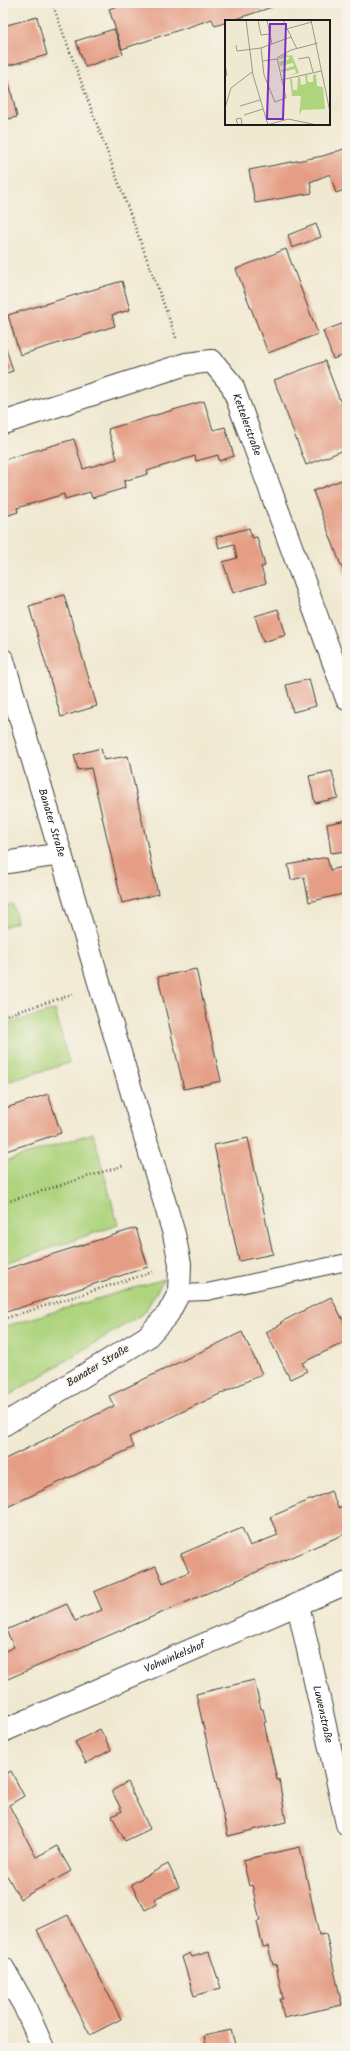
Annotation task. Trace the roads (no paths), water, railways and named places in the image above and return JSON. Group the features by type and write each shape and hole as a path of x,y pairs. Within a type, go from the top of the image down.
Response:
{"street":[{"name":"Kettelerstraße","path":"3,423 186,364 212,361 232,385 347,699"},
{"name":"Banater Straße","path":"3,660 174,1234 180,1264 179,1293 168,1314 147,1337 3,1424"},
{"path":"3,864 61,854"},
{"name":"Vohwinkelshof","path":"3,1731 347,1583"},
{"name":"Luwenstraße","path":"298,1605 347,1824"},
{"path":"3,1968 24,2005 43,2048"}],"lane":[{"path":"179,1293 207,1292 347,1262"}]}
